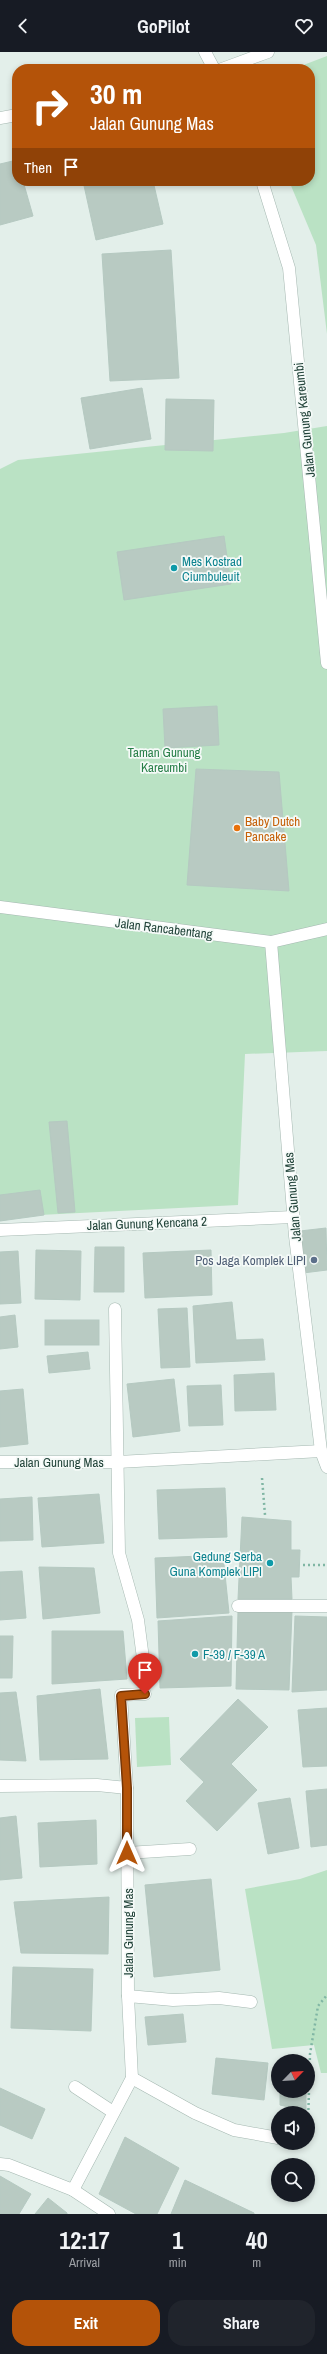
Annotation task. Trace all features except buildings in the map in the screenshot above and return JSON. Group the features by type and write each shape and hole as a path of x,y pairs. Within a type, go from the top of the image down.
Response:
{"street":[{"path":"205,52 211,64"},
{"path":"236,64 268,52"},
{"path":"0,118 12,116"},
{"name":"Jalan Gunung Kareumbi","path":"264,186 289,268 327,663"},
{"name":"Jalan Rancabentang","path":"0,907 271,942 327,929"},
{"name":"Jalan Gunung Mas","path":"271,942 293,1217 321,1451 327,1467"},
{"name":"Jalan Gunung Kencana 2","path":"0,1230 293,1217"},
{"name":"Jalan Gunung Mas","path":"115,1309 119,1553 138,1620 144,1666"},
{"name":"Jalan Gunung Mas","path":"0,1462 118,1462 321,1451"},
{"path":"238,1606 327,1606"},
{"name":"Jalan Gunung Mas","path":"132,2078 128,1996 127,1788 121,1696 145,1694"},
{"path":"0,1786 97,1785 127,1788"},
{"path":"127,1853 190,1849"},
{"path":"128,1996 173,2000 219,1998 251,2002"},
{"path":"73,2190 132,2078 195,2113 234,2130 271,2137"},
{"path":"75,2087 113,2112"},
{"path":"0,2164 9,2165 73,2190 109,2214"}],"path":[{"path":"261,1454 265,1515"},
{"path":"303,1565 327,1565"},
{"path":"309,2106 310,2054 318,2006 327,1995"}],"green space":[{"path":"327,56 327,334 316,245 291,186 315,186 315,64 306,64"},
{"name":"Taman Gunung Kareumbi","path":"327,426 327,1051 245,1054 238,1205 0,1217 0,469 18,460 284,433"},
{"path":"169,1717 171,1765 137,1767 135,1718"},
{"path":"327,1870 327,2073 321,2073 314,2045 272,2049 245,1889 300,1879"}],"place":[{"name":"Mes Kostrad Ciumbuleuit","path":"174,568"},
{"name":"Baby Dutch Pancake","path":"237,828"},
{"name":"Pos Jaga Komplek LIPI","path":"314,1260"},
{"name":"Gedung Serba Guna Komplek LIPI","path":"270,1563"},
{"name":"F-39 / F-39 A","path":"195,1654"}],"route":[{"path":"127,1853 127,1788 121,1696 145,1694"}]}
